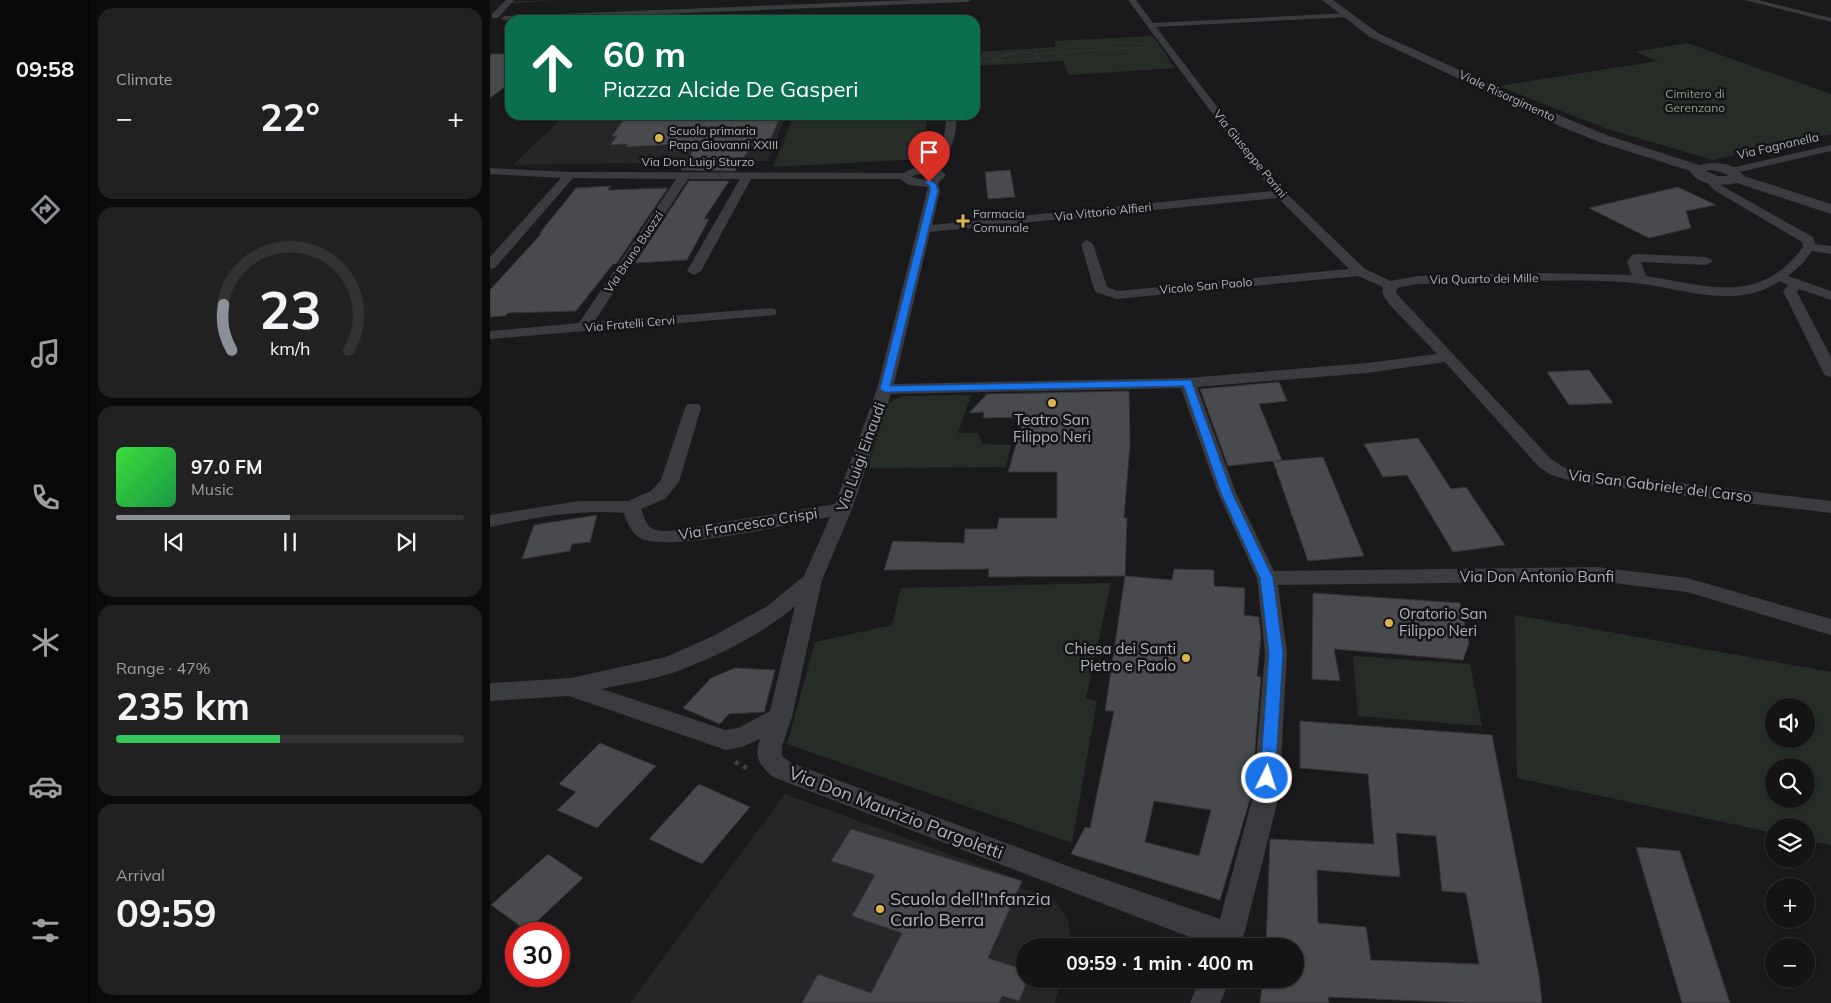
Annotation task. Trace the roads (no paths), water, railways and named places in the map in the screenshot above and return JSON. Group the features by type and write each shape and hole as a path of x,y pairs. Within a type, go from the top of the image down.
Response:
{"street":[{"path":"579,15 967,0"},
{"name":"Via Giuseppe Parini","path":"1132,0 1250,157 1281,194 1360,272 1390,285"},
{"name":"Viale Risorgimento","path":"1327,0 1374,35 1567,124 1708,178 1722,181 1734,175 1831,209"},
{"path":"1748,0 1831,20"},
{"path":"492,18 509,1"},
{"path":"923,1 925,12"},
{"path":"1151,24 1347,15"},
{"path":"492,18 505,18"},
{"path":"885,389 934,191 930,176 940,159 951,129 951,120"},
{"name":"Via Fagnanella","path":"1734,175 1831,148"},
{"name":"Via Don Luigi Sturzo","path":"490,171 570,175 905,176 916,171 930,176"},
{"path":"490,265 570,175"},
{"name":"Via Bruno Buozzi","path":"583,328 684,176"},
{"path":"694,271 747,176"},
{"path":"1708,178 1808,240 1809,246 1831,250"},
{"name":"Via Vittorio Alfieri","path":"925,229 1281,194"},
{"name":"Vicolo San Paolo","path":"1087,244 1101,289 1116,295 1360,272"},
{"name":"Via Quarto dei Mille","path":"1390,285 1417,280 1608,278 1641,280 1736,292 1760,287 1777,277 1805,254 1809,246"},
{"path":"1641,280 1634,262 1636,258 1706,261"},
{"path":"1777,277 1831,296"},
{"path":"1797,284 1790,291 1831,372"},
{"path":"1390,285 1389,293 1394,301 1449,358"},
{"name":"Via Fratelli Cervi","path":"490,335 770,312"},
{"path":"1229,938 1266,796 1276,653 1267,578 1226,493 1188,382 1368,368 1449,358"},
{"name":"Via San Gabriele del Carso","path":"1449,358 1545,463 1557,471 1578,477 1831,507"},
{"name":"Via Luigi Einaudi","path":"780,717 812,580 843,509 885,389 1188,382"},
{"path":"490,521 613,505 630,507 658,495 670,482 693,408"},
{"name":"Via Francesco Crispi","path":"630,507 636,515 639,528 647,534 664,537 688,535 843,509"},
{"name":"Via Don Antonio Banfi","path":"1267,578 1597,574 1687,585 1831,628"},
{"name":"Via Luigi Einaudi","path":"490,692 517,689 571,688 670,665 721,642 774,612 812,580"},
{"path":"571,688 726,740 742,736 780,717"},
{"name":"Via Don Maurizio Pargoletti","path":"780,717 770,746 770,760 782,770 1218,938"},
{"path":"1205,1003 1211,988"}],"lane":[{"path":"509,1 558,0"}],"place":[{"name":"Scuola primaria Papa Giovanni XXIII","path":"659,138"},
{"name":"Farmacia Comunale","path":"963,221"},
{"name":"Teatro San Filippo Neri","path":"1052,403"},
{"name":"Oratorio San Filippo Neri","path":"1389,623"},
{"name":"Chiesa dei Santi Pietro e Paolo","path":"1186,658"},
{"name":"Scuola dell'Infanzia Carlo Berra","path":"880,909"}],"park label":[{"name":"Cimitero di Gerenzano","path":"1695,101"}]}
